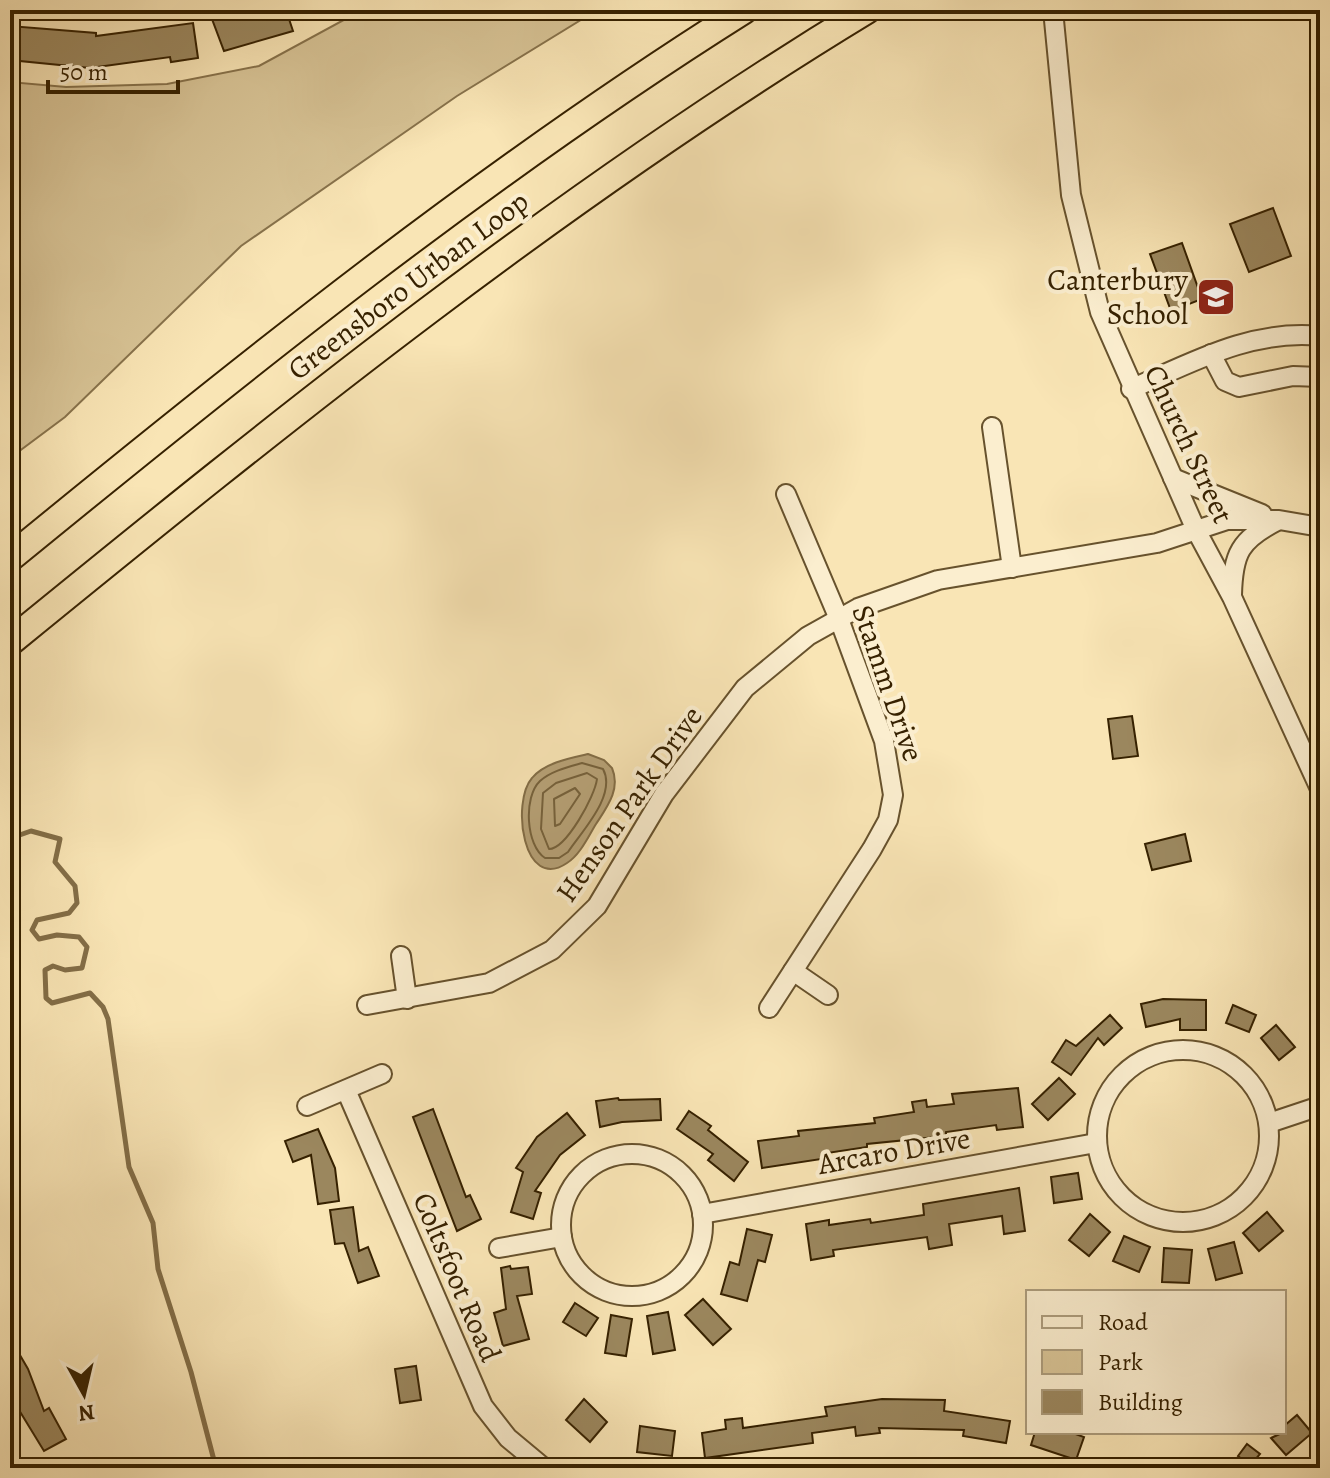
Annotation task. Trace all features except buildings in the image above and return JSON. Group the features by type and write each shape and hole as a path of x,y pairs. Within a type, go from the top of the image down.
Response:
{"highway":[{"name":"Greensboro Urban Loop","path":"10,558 215,391 403,245 599,106 744,10"},
{"name":"Greensboro Urban Loop","path":"10,642 279,423 442,297 635,159 867,10"}],"street":[{"name":"Church Street","path":"1053,10 1063,136 1079,234 1100,312 1131,389 1196,530 1232,597 1320,789"},
{"path":"1131,389 1261,336 1320,336"},
{"path":"1211,354 1225,381 1239,387 1293,376 1320,377"},
{"path":"992,427 1012,568"},
{"path":"1173,478 1218,499 1279,520 1320,527"},
{"name":"Stamm Drive","path":"776,1008 793,971 888,820 893,795 884,741 839,619 786,494"},
{"name":"Henson Park Drive","path":"367,1005 489,983 552,950 597,906 664,794 745,688 778,657 839,619 910,588 972,573 1157,543 1227,520 1279,520"},
{"path":"1232,597 1236,558 1243,543 1256,531 1279,520"},
{"path":"401,956 407,999"},
{"path":"793,971 828,995"},
{"path":"1188,1050 1216,1056 1242,1072 1260,1095 1269,1123 1269,1151 1260,1177 1243,1199 1220,1215 1193,1223 1165,1221 1139,1211 1117,1194 1103,1170 1096,1143 1099,1114 1111,1087 1132,1066 1158,1053 1188,1050"},
{"path":"307,1106 382,1074"},
{"name":"Coltsfoot Road","path":"346,1090 483,1406 508,1438 544,1468"},
{"path":"1269,1123 1320,1106"},
{"name":"Arcaro Drive","path":"702,1214 1096,1143"},
{"path":"620,1155 648,1156 673,1168 692,1188 702,1214 701,1241 690,1267 669,1286 644,1295 616,1294 590,1283 571,1263 562,1237 563,1209 574,1184 594,1165 620,1155"},
{"path":"499,1248 562,1237"}],"green space":[{"path":"362,10 597,10 457,96 241,246 65,417 10,458 10,82 66,87 167,84 259,66"}],"water":[{"path":"588,754 604,760 612,768 615,783 612,798 572,860 552,869 540,866 531,856 525,841 522,806 526,790 532,778 543,768"}],"waterway":[{"path":"10,834 14,837 31,831 60,839 55,862 75,886 77,903 69,913 37,920 32,930 39,939 57,935 79,937 87,947 82,968 65,970 53,966 45,970 46,998 52,1003 90,993 103,1007 108,1019 129,1167 153,1223 158,1269 191,1372 216,1468"}],"place":[{"name":"Canterbury School","path":"1216,297"}]}
